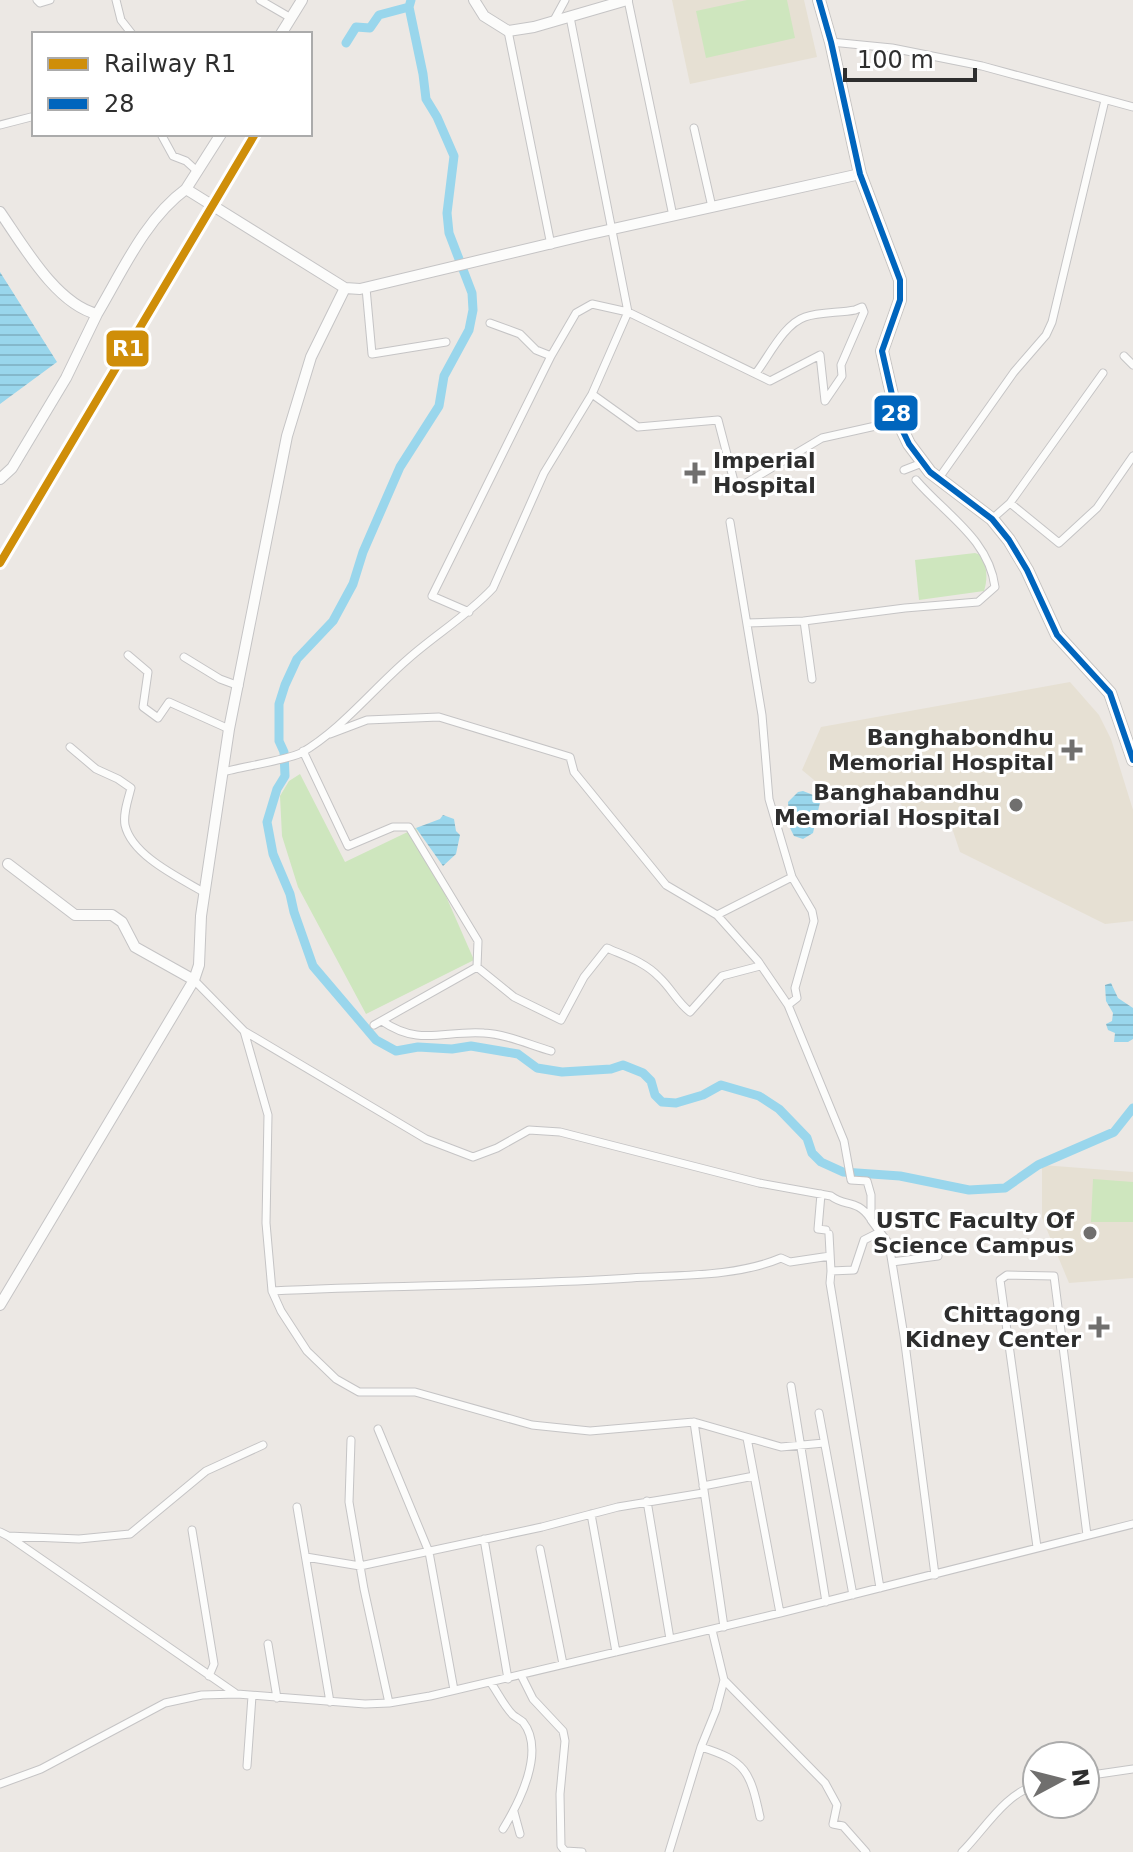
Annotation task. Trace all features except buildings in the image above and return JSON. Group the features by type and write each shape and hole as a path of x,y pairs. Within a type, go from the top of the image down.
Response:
{"highway":[{"path":"822,4 860,174 900,280 900,300 882,351 898,421 922,463 992,519 1019,555 1057,635 1110,693 1133,760"}],"street":[{"path":"37,0 40,3 50,0"},
{"path":"116,0 121,20 130,32"},
{"path":"260,0 291,18"},
{"path":"282,32 302,0"},
{"path":"474,0 484,16 508,31 553,22 627,0 673,216"},
{"path":"553,22 565,0"},
{"path":"223,772 301,753 324,736 411,656 469,612 493,588 544,473 592,394 628,312 570,17"},
{"path":"508,31 551,245"},
{"path":"831,42 892,48 982,66 1133,107"},
{"path":"939,478 1014,372 1046,335 1052,322 1105,100"},
{"path":"0,125 31,117"},
{"path":"694,128 712,207"},
{"path":"162,136 173,156 186,161 198,172"},
{"path":"0,479 12,468 66,378 97,314 155,218 186,189 220,136"},
{"path":"186,189 345,288 366,288 860,174"},
{"path":"0,212 52,285 70,300 97,314"},
{"path":"0,1305 194,980 199,965 205,893 229,729 240,686 287,436 311,357 345,288"},
{"path":"366,288 372,354 446,342"},
{"path":"469,612 432,596 551,356 576,313 592,304 628,312 770,381 820,355 825,401 842,376 841,365 864,312 862,307 803,317 779,337 772,353 756,373"},
{"path":"490,323 520,334 536,350 551,356"},
{"path":"1124,356 1133,365"},
{"path":"992,519 1010,503 1103,373"},
{"path":"592,394 638,427 718,420 736,489 822,438 898,421"},
{"path":"1010,503 1059,543 1097,508 1133,456"},
{"path":"904,470 922,463"},
{"path":"747,623 804,621 978,602 995,587 985,551 916,480"},
{"path":"730,522 762,715 769,799 792,877 812,911 814,921 795,988 797,998 788,1005"},
{"path":"804,621 812,679"},
{"path":"128,655 148,672 143,707 158,718 169,702 229,729"},
{"path":"184,657 220,679 240,686"},
{"path":"324,736 367,720 439,717 570,757 574,772 666,885 717,915 788,1005 844,1141 851,1180 867,1181 871,1195 871,1220"},
{"path":"70,747 96,769 131,788 125,811 126,828 139,848 159,866 205,893"},
{"path":"301,753 348,846 393,827 409,827 417,836 478,941 477,967"},
{"path":"8,864 75,915 112,915 122,922 135,947 194,980 244,1031 426,1139 473,1157 529,1130 560,1132 759,1183 821,1194 863,1208 889,1244 935,1575"},
{"path":"717,915 792,877"},
{"path":"477,967 514,997 561,1020 584,977 607,948 646,966 662,979 677,1001 690,1012 722,976 760,966"},
{"path":"477,967 378,1023 400,1034 438,1036 486,1033 551,1051"},
{"path":"244,1031 268,1115 266,1223 272,1291 307,1351 336,1379 359,1392 415,1392 532,1425 590,1431 694,1422 781,1447 824,1443"},
{"path":"821,1194 818,1229 827,1232 832,1295 880,1588"},
{"path":"831,1271 854,1270 864,1240 880,1232"},
{"path":"272,1291 482,1283 531,1285 714,1272 771,1263 781,1258 790,1262 830,1256"},
{"path":"892,1262 938,1256"},
{"path":"1037,1547 1000,1280 1007,1275 1054,1276 1087,1535"},
{"path":"791,1386 826,1602"},
{"path":"819,1413 853,1595"},
{"path":"694,1422 724,1627"},
{"path":"378,1429 429,1552 454,1690"},
{"path":"747,1438 780,1613"},
{"path":"351,1440 349,1502 389,1703"},
{"path":"4,1534 79,1539 130,1534 206,1471 263,1445"},
{"path":"306,1557 360,1566 754,1476"},
{"path":"647,1501 670,1639"},
{"path":"297,1507 330,1702"},
{"path":"591,1514 616,1652"},
{"path":"0,1784 41,1769 165,1703 202,1695 237,1694 330,1702 389,1703 491,1683 712,1630 1133,1524"},
{"path":"192,1530 222,1695"},
{"path":"4,1534 237,1694"},
{"path":"484,1539 508,1679"},
{"path":"540,1549 563,1664"},
{"path":"669,1852 724,1680 712,1630"},
{"path":"268,1644 277,1698"},
{"path":"209,1676 214,1664"},
{"path":"521,1675 533,1699 563,1731 561,1846 565,1851 582,1852"},
{"path":"724,1680 825,1783 837,1805 833,1824 843,1826 866,1852"},
{"path":"491,1683 514,1717 524,1723 531,1745 531,1763 522,1796 503,1829"},
{"path":"247,1766 252,1696"},
{"path":"701,1747 731,1756 747,1774 760,1817"},
{"path":"1101,1774 1133,1769"},
{"path":"962,1852 1004,1804 1021,1791"},
{"path":"514,1812 520,1834"}],"shaded area":[{"path":"672,0 804,0 817,57 690,84"},
{"name":"Banghabandhu Memorial Hospital","path":"1070,682 1099,715 1111,739 1133,810 1133,921 1105,924 960,852 947,813 906,813 892,788 837,799 802,770 821,727"},
{"name":"USTC Faculty Of Science Campus","path":"1042,1165 1133,1172 1133,1278 1069,1283 1042,1218"}],"green space":[{"path":"747,0 787,0 795,38 706,58 696,11"},
{"path":"975,553 981,555 986,568 984,591 919,600 915,560"},
{"path":"300,774 345,862 416,828 474,960 366,1014 298,887 282,836 280,796 289,781"},
{"path":"1093,1179 1133,1182 1133,1222 1091,1222"}],"water":[{"path":"0,272 57,362 0,404"},
{"path":"803,791 821,798 813,833 803,839 794,836 790,828 788,802"},
{"path":"443,815 454,819 460,835 456,854 443,866 416,828"},
{"path":"1111,983 1118,998 1133,1008 1133,1039 1128,1042 1114,1042 1115,1033 1108,1030 1106,1024 1112,1021 1113,1013 1106,1001 1105,985"}],"waterway":[{"path":"411,0 409,7 426,99 454,156 447,213 449,233 472,293 473,310 469,330 444,376 439,406 400,467 363,552 353,584 333,621 297,659 279,704 279,741 284,752 285,776 277,789 267,822 273,854 290,894 313,966 376,1040 396,1051 418,1047 452,1049 471,1046 518,1054 537,1068 562,1072 611,1069 623,1065 643,1073 662,1102 676,1103 703,1095 721,1085 759,1096 779,1109 807,1138 812,1153 821,1162 843,1172 900,1176 969,1190 1005,1188 1038,1165 1114,1132 1133,1108"},
{"path":"346,43 356,27 370,28 379,15 409,7"}],"rail line":[{"name":"R1","path":"0,563 254,136"}],"transit line":[{"name":"28","path":"819,0 860,174 900,280 900,300 882,351 898,421 909,444 930,472 992,519 1009,540 1027,570 1057,635 1110,693 1133,760"}],"place":[{"name":"Imperial Hospital","path":"695,473"},
{"name":"Banghabondhu Memorial Hospital","path":"1072,750"},
{"name":"Banghabandhu Memorial Hospital","path":"1016,805"},
{"name":"USTC Faculty Of Science Campus","path":"1090,1233"},
{"name":"Chittagong Kidney Center","path":"1099,1327"}]}
